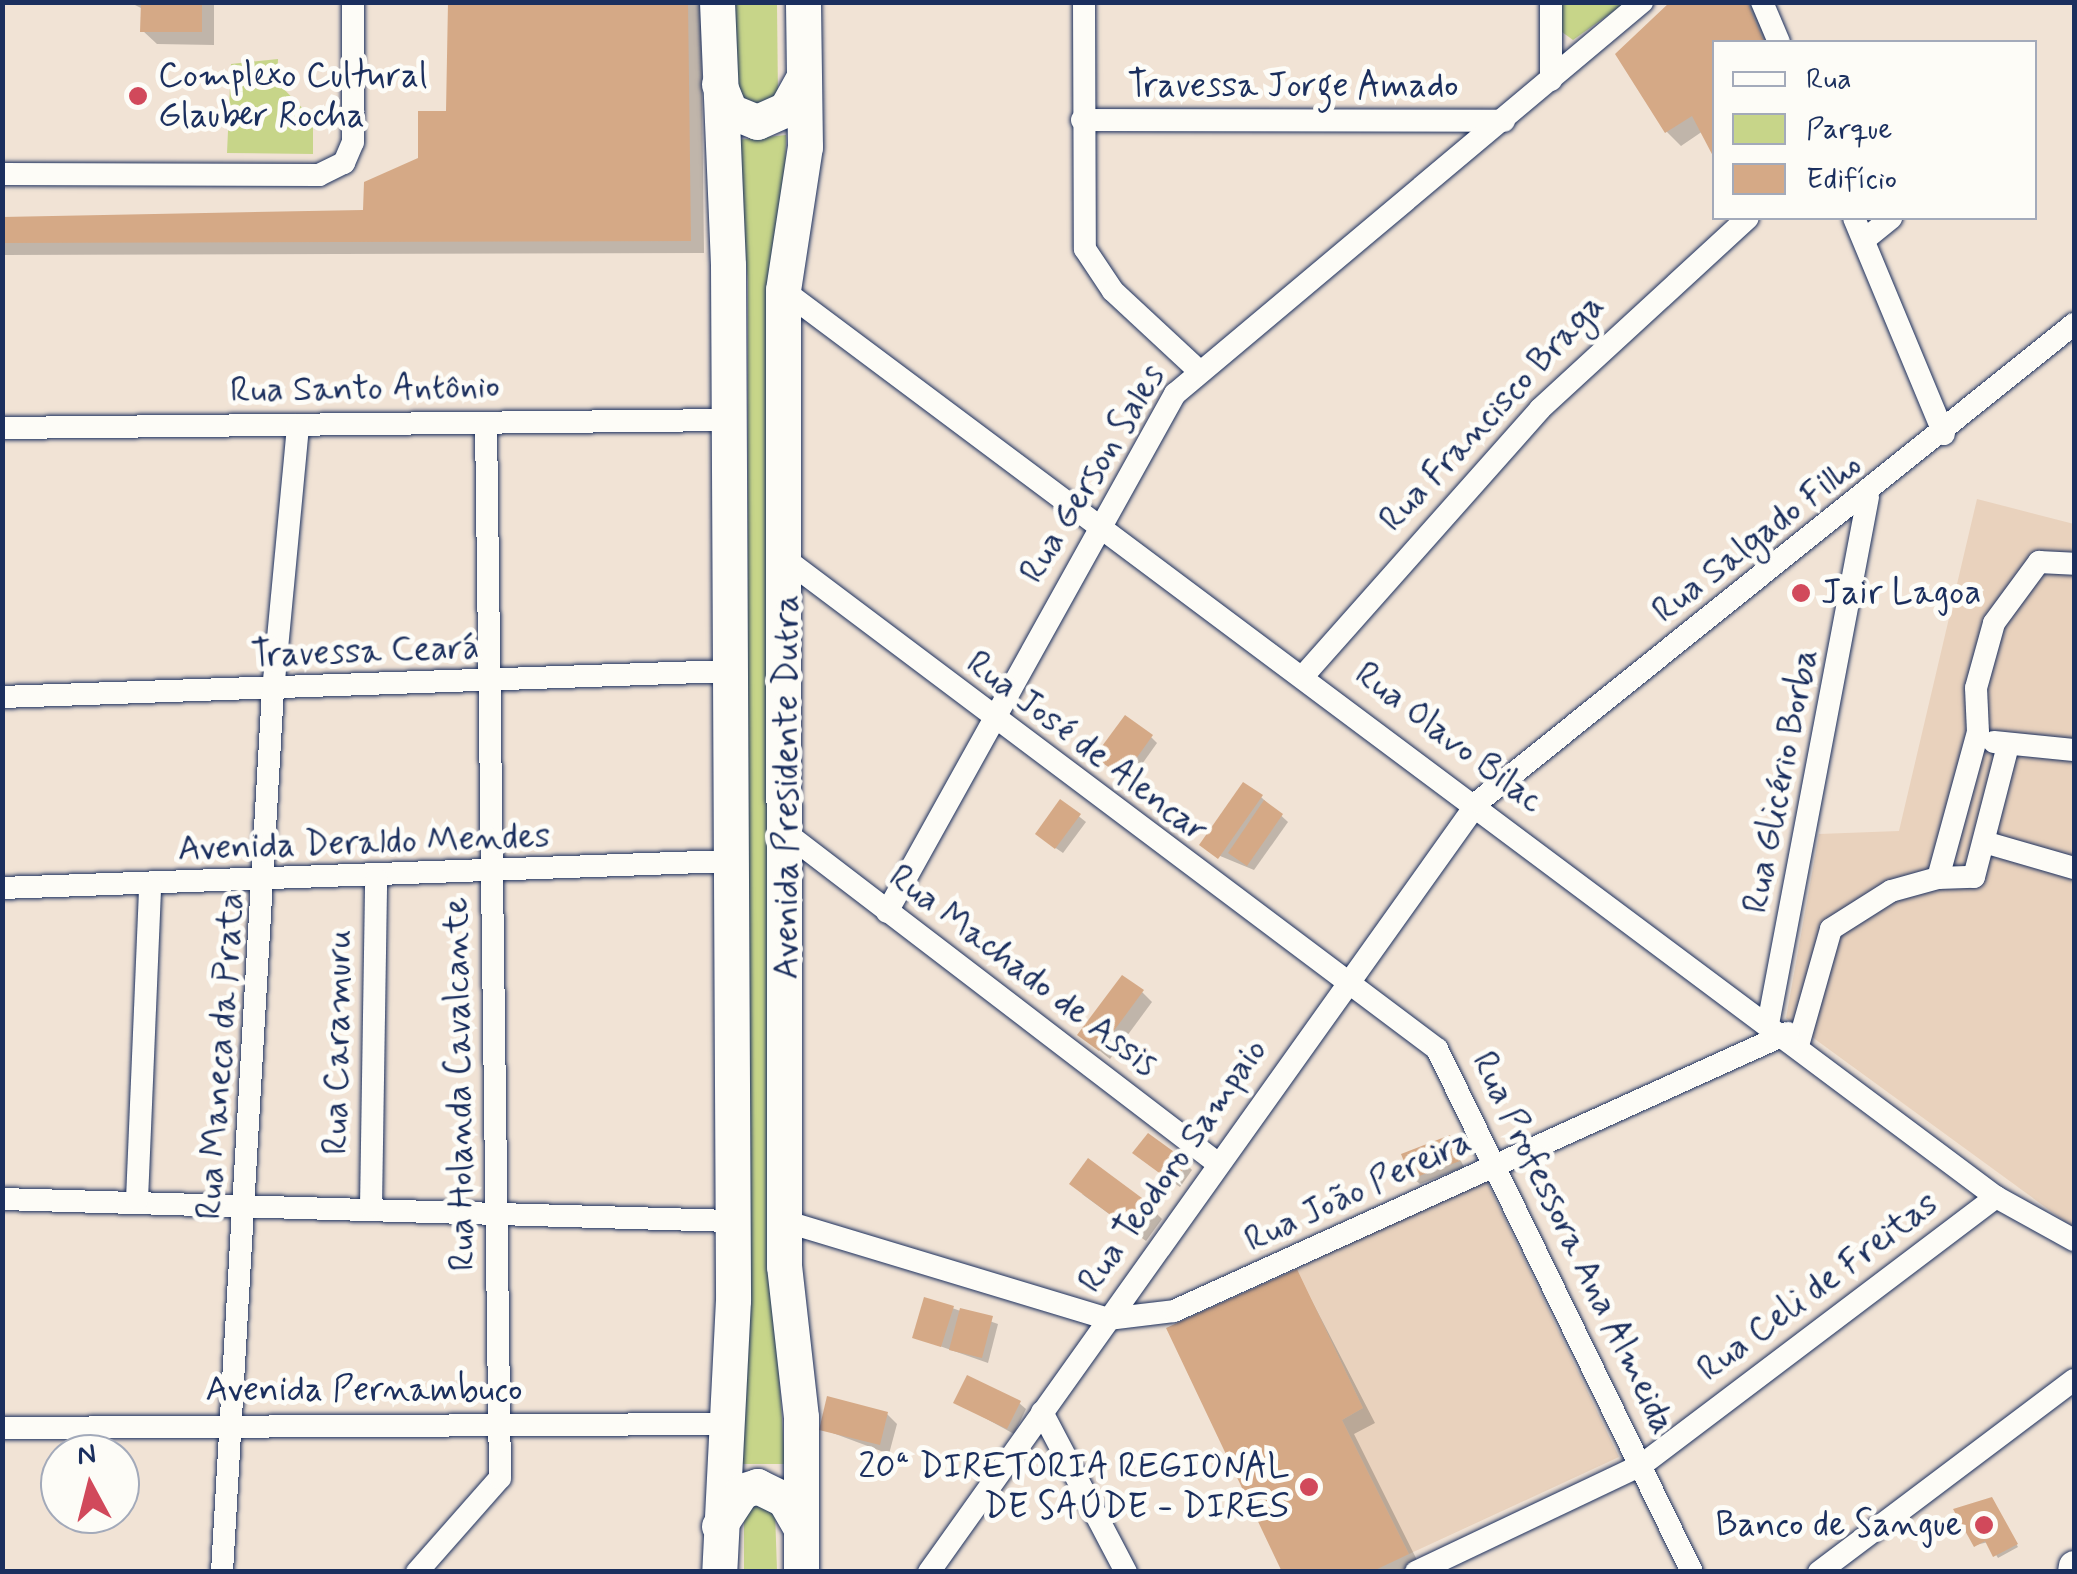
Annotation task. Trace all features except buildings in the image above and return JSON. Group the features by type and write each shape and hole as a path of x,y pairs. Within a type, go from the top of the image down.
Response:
{"highway":[{"name":"Avenida Presidente Dutra","path":"717,2 729,420 730,671 729,1220 719,1572"},
{"name":"Avenida Presidente Dutra","path":"801,1572 784,1221 788,561 784,290 805,147 802,2"},
{"path":"717,78 730,111 757,122 786,109 803,76"},
{"path":"719,1526 742,1492 757,1486 784,1498 801,1529"}],"street":[{"path":"2,174 319,175 344,163 354,142 353,2"},
{"path":"1084,2 1081,234 1091,265 1197,369"},
{"path":"1550,2 1550,80"},
{"name":"Rua Gerson Sales","path":"888,912 1096,524 1197,369 1280,315 1642,2"},
{"path":"1762,2 1778,40"},
{"name":"Travessa Jorge Amado","path":"1082,120 1504,121"},
{"name":"Rua Francisco Braga","path":"1305,674 1540,409 1746,220"},
{"path":"1855,220 1944,434"},
{"path":"1864,240 1888,220"},
{"name":"Rua Olavo Bilac","path":"784,290 1786,1032 1996,1196 2074,1240"},
{"name":"Rua Salgado Filho","path":"1478,802 1868,497 2074,324"},
{"name":"Rua Santo Antônio","path":"2,428 729,420"},
{"name":"Rua Holanda Cavalcante","path":"417,1572 494,1491 499,1424 486,423"},
{"name":"Rua Maneca da Prata","path":"222,1572 268,880 273,691 298,425"},
{"name":"Rua Glicério Borba","path":"1786,1032 1868,497"},
{"name":"Rua José de Alencar","path":"788,561 1346,983"},
{"path":"1938,878 1978,732 1976,688 1994,623 2040,562 2074,564"},
{"name":"Travessa Ceará","path":"2,698 273,691 730,671"},
{"path":"1978,732 2008,746 2074,750"},
{"path":"1786,1032 1831,929 1891,890 1938,878 1969,882 1984,842 2008,746"},
{"name":"Rua Teodoro Sampaio","path":"928,1572 1478,802"},
{"name":"Rua Machado de Assis","path":"786,833 1217,1163"},
{"path":"1984,842 2074,868"},
{"name":"Avenida Deraldo Mendes","path":"2,888 492,875 728,860"},
{"name":"Rua Caramuru","path":"371,1207 376,878"},
{"path":"137,1200 150,885"},
{"name":"Rua Professora Ana Almeida","path":"1346,983 1396,1010 1437,1049 1692,1572"},
{"name":"Rua João Pereira","path":"1108,1319 1174,1310 1786,1032"},
{"name":"Rua Celi de Freitas","path":"1416,1572 1642,1464 1996,1196"},
{"path":"2,1199 246,1202 729,1220"},
{"path":"784,1221 1108,1319"},
{"path":"1140,1272 1174,1310"},
{"path":"1819,1572 2074,1380"},
{"path":"1042,1412 1126,1572"},
{"name":"Avenida Pernambuco","path":"2,1428 726,1424"}],"shaded area":[{"path":"1977,499 2074,524 2074,1228 1786,1018 1819,834 1899,831"},
{"path":"1484,1176 1619,1457 1409,1554 1342,1420 1363,1408 1297,1269"}],"green space":[{"path":"728,3 777,3 778,99 737,108"},
{"path":"1561,3 1625,3 1573,40 1562,32"},
{"path":"278,59 277,82 313,119 313,154 227,153 231,64"},
{"path":"786,135 767,1198 785,1464 737,1464 748,1355 748,282 736,140"},
{"path":"754,1504 775,1512 777,1571 744,1571 744,1520"}],"place":[{"name":"Complexo Cultural Glauber Rocha","path":"138,96"},
{"name":"Jair Lagoa","path":"1801,593"},
{"name":"20ª DIRETORIA REGIONAL DE SAÚDE - DIRES","path":"1309,1487"},
{"name":"Banco de Sangue","path":"1984,1525"}]}
